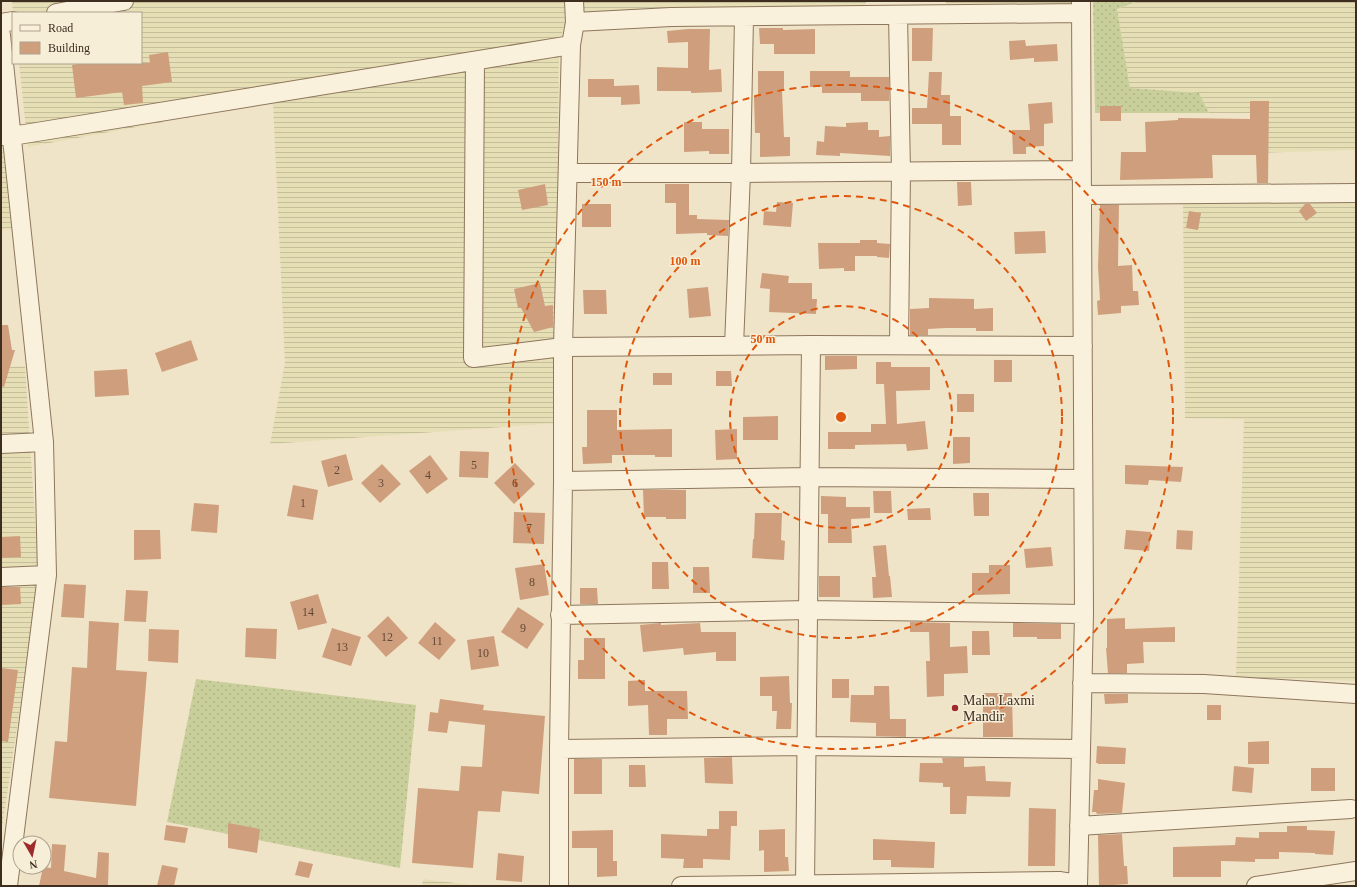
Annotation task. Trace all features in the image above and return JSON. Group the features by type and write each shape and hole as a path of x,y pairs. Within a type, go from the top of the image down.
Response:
{"street":[{"path":"62,12 124,1"},
{"path":"559,886 560,615 564,347 571,45 575,22 574,1"},
{"path":"575,22 671,9 744,17 812,9 898,15 941,8 1081,7 1084,614 1078,885 1059,881 681,886"},
{"path":"898,15 901,172 899,345"},
{"path":"734,346 742,173 744,17"},
{"path":"1,23 12,21"},
{"path":"1,34 6,136 44,442 47,575 8,886"},
{"path":"6,136 571,45"},
{"path":"475,61 472,358 564,347 810,345 1082,346"},
{"path":"569,173 1082,170"},
{"path":"1082,195 1356,193"},
{"path":"804,884 810,345"},
{"path":"1,444 44,442"},
{"path":"563,481 809,477 1083,480"},
{"path":"1,577 47,575"},
{"path":"560,615 808,610 1084,614"},
{"path":"1082,683 1204,684 1356,694"},
{"path":"559,749 806,746 1081,749"},
{"path":"1079,826 1352,809"},
{"path":"1256,886 1356,871"}],"shaded area":[{"path":"12,1 866,1 866,12 591,12 565,21 559,45 556,423 270,444 285,363 273,102 28,147 19,64 142,64 142,12 13,12"},
{"path":"946,1 1071,1 1071,6 945,12"},
{"path":"1136,1 1356,1 1356,150 1256,153 1252,113 1209,113 1199,93 1130,88 1117,9"},
{"path":"1,139 13,229 1,230"},
{"path":"1356,197 1356,681 1236,677 1244,419 1185,418 1183,199"},
{"path":"25,366 38,565 1,567 1,367"},
{"path":"35,585 36,600 1,835 1,586"},
{"path":"423,879 480,886 422,886"}],"green space":[{"path":"1093,1 1136,1 1117,9 1130,88 1199,93 1209,113 1095,113"},
{"path":"196,679 416,705 400,868 167,822"}],"building":[{"path":"759,28 783,28 783,30 815,29 815,54 774,54 774,44 760,44"},
{"path":"912,28 933,28 932,61 912,61"},
{"path":"710,29 709,70 721,69 722,92 691,93 691,91 657,91 657,67 688,68 688,42 668,43 667,31"},
{"path":"1025,40 1026,46 1057,44 1058,61 1034,62 1034,58 1010,60 1009,41"},
{"path":"168,52 172,82 142,86 143,103 124,105 122,92 76,98 72,65 150,63 149,55"},
{"path":"758,71 784,71 784,91 782,91 784,137 790,137 790,156 760,157 760,133 755,133 754,97 758,97"},
{"path":"810,71 850,71 850,77 889,77 889,101 861,101 861,93 822,93 822,87 810,87"},
{"path":"929,72 942,72 941,95 950,95 950,116 961,116 961,145 942,145 942,124 912,124 912,108 927,108"},
{"path":"588,79 614,79 614,86 639,85 640,104 621,105 621,97 588,97"},
{"path":"1250,101 1269,101 1268,183 1257,183 1256,155 1212,155 1213,178 1120,180 1121,152 1146,152 1145,122 1178,120 1178,118 1250,119"},
{"path":"1052,102 1053,123 1044,124 1044,146 1026,147 1026,154 1013,154 1012,130 1030,130 1028,104"},
{"path":"1100,106 1121,106 1121,121 1100,121"},
{"path":"684,122 702,122 702,129 729,129 729,154 709,154 709,151 684,152"},
{"path":"868,122 868,130 879,130 879,137 890,136 890,156 840,153 840,156 816,155 817,141 824,142 825,126 846,127 846,123"},
{"path":"957,182 971,182 972,205 958,206"},
{"path":"545,184 548,205 522,210 518,190"},
{"path":"665,184 689,184 689,215 697,215 697,219 729,220 728,236 707,235 707,233 676,234 676,203 665,203"},
{"path":"777,202 793,203 791,227 763,225 764,211 776,212"},
{"path":"582,204 611,204 611,227 582,227"},
{"path":"1305,204 1310,204 1317,213 1306,221 1299,211"},
{"path":"1100,205 1119,205 1118,266 1132,265 1133,291 1138,291 1139,305 1121,306 1121,313 1098,315 1097,301 1100,300 1098,267"},
{"path":"1189,211 1201,213 1198,230 1186,228"},
{"path":"1045,231 1046,253 1015,254 1014,232"},
{"path":"860,240 877,240 877,243 890,244 889,258 877,256 855,256 855,271 844,271 844,268 819,269 818,243 860,243"},
{"path":"762,273 789,276 788,283 812,283 812,299 817,299 816,314 769,312 770,289 760,288"},
{"path":"540,283 545,306 553,305 553,327 534,332 521,308 518,308 514,289"},
{"path":"708,287 711,316 689,318 687,289"},
{"path":"583,290 606,290 607,314 584,314"},
{"path":"929,298 974,299 974,309 993,308 993,331 976,331 976,328 946,328 928,329 928,335 910,335 910,309 929,308"},
{"path":"1,325 8,325 12,350 15,350 4,387 1,386"},
{"path":"191,340 198,360 162,372 155,353"},
{"path":"825,356 857,356 857,369 825,370"},
{"path":"994,360 1012,360 1012,382 994,382"},
{"path":"876,362 891,362 891,367 930,367 930,390 896,391 897,424 925,421 928,449 907,451 906,444 855,445 855,449 828,449 828,432 871,432 871,424 886,424 884,384 876,384"},
{"path":"127,369 129,395 95,397 94,371"},
{"path":"716,371 731,371 732,386 716,386"},
{"path":"653,373 672,373 672,385 653,385"},
{"path":"957,394 974,394 974,412 957,412"},
{"path":"587,410 617,410 617,430 672,429 672,457 655,457 655,455 612,455 612,463 583,464 582,447 587,447"},
{"path":"778,416 778,440 743,440 743,417"},
{"path":"737,429 737,459 716,460 715,430"},
{"path":"953,437 970,437 970,463 953,464"},
{"path":"460,451 489,452 488,478 459,477"},
{"path":"346,454 353,480 328,487 321,461"},
{"path":"430,455 448,479 427,494 409,471"},
{"path":"515,463 535,484 514,504 494,483"},
{"path":"382,464 401,484 380,503 361,483"},
{"path":"1125,465 1183,467 1181,482 1149,480 1148,485 1125,484"},
{"path":"293,485 318,490 313,520 287,516"},
{"path":"643,490 686,490 686,519 644,517"},
{"path":"873,491 891,491 892,513 874,513"},
{"path":"973,493 989,493 989,516 974,516"},
{"path":"821,496 846,497 846,507 870,507 870,518 851,519 852,543 828,543 828,514 821,514"},
{"path":"194,503 219,505 217,533 191,531"},
{"path":"930,508 931,520 908,520 907,509"},
{"path":"514,512 545,513 544,544 513,543"},
{"path":"755,513 782,513 781,540 785,541 784,560 752,558"},
{"path":"134,530 160,530 161,559 134,560"},
{"path":"1126,530 1151,532 1149,551 1124,549"},
{"path":"1177,530 1193,531 1192,550 1176,549"},
{"path":"20,536 21,557 1,558 1,537"},
{"path":"886,545 892,597 873,598 872,577 876,577 873,546"},
{"path":"1051,547 1053,566 1026,568 1024,549"},
{"path":"652,562 668,562 669,589 652,589"},
{"path":"544,564 549,595 520,600 515,568"},
{"path":"989,565 1010,565 1010,594 972,595 972,573 989,573"},
{"path":"693,567 709,567 710,593 693,593"},
{"path":"819,576 840,576 840,597 819,597"},
{"path":"64,584 86,585 84,618 61,617"},
{"path":"1,587 20,587 21,604 1,605"},
{"path":"580,588 597,588 598,604 580,604"},
{"path":"126,590 148,591 146,622 124,621"},
{"path":"318,594 327,623 298,630 290,602"},
{"path":"518,607 544,624 527,649 501,632"},
{"path":"388,616 408,638 386,657 367,636"},
{"path":"1125,618 1125,629 1175,627 1175,642 1143,642 1144,663 1127,664 1127,673 1108,673 1106,648 1107,619"},
{"path":"89,621 119,623 116,670 147,672 136,806 49,798 55,741 67,742 72,667 87,668"},
{"path":"435,622 456,640 439,660 418,643"},
{"path":"910,622 950,623 950,647 967,646 968,673 944,674 944,696 927,697 926,661 930,661 929,632 910,632"},
{"path":"661,623 661,625 700,623 701,632 736,632 736,661 716,661 716,652 684,655 683,648 643,652 640,625"},
{"path":"1013,623 1061,624 1061,639 1013,637"},
{"path":"246,628 277,629 276,659 245,657"},
{"path":"332,628 361,637 351,666 322,657"},
{"path":"149,629 179,630 178,663 148,661"},
{"path":"972,631 989,631 990,655 972,655"},
{"path":"494,636 499,666 471,670 467,640"},
{"path":"584,638 605,638 605,679 578,679 578,660 584,660"},
{"path":"1,668 18,670 8,742 1,741"},
{"path":"789,676 790,703 792,703 791,729 776,729 777,711 772,711 772,696 760,696 760,677"},
{"path":"832,679 849,679 849,698 832,698"},
{"path":"645,680 645,691 687,691 688,719 667,719 667,735 649,735 648,705 628,706 628,681"},
{"path":"874,686 889,686 890,719 906,719 906,737 876,736 876,723 850,722 851,695 874,695"},
{"path":"983,693 1012,693 1013,737 983,737"},
{"path":"1104,694 1128,694 1128,703 1105,704"},
{"path":"440,699 484,705 483,710 545,716 539,794 502,791 500,812 478,811 473,868 412,863 418,788 459,791 461,766 482,767 485,725 449,721 447,733 428,731 430,712 438,713"},
{"path":"1207,705 1221,705 1221,720 1207,720"},
{"path":"1269,741 1269,764 1248,764 1248,742"},
{"path":"1097,746 1126,748 1125,764 1096,763"},
{"path":"732,757 733,784 705,783 704,758"},
{"path":"942,758 964,758 964,767 985,766 986,781 1011,782 1010,797 967,796 966,814 950,814 950,787 943,787 943,783 919,782 920,763 943,763"},
{"path":"574,759 602,759 602,794 574,794"},
{"path":"629,765 645,765 646,787 629,787"},
{"path":"1234,766 1254,768 1252,793 1232,791"},
{"path":"1311,768 1335,768 1335,791 1311,791"},
{"path":"1098,779 1125,783 1122,813 1097,814 1096,812 1092,812 1094,790 1098,790"},
{"path":"1029,808 1056,809 1055,866 1028,866"},
{"path":"719,811 737,811 737,826 731,826 730,860 703,859 703,868 683,868 684,859 661,858 661,834 707,836 707,829 719,829"},
{"path":"228,823 260,829 257,853 228,848"},
{"path":"166,825 188,828 185,843 164,840"},
{"path":"1287,826 1307,826 1307,830 1335,831 1333,855 1279,852 1279,859 1255,859 1255,862 1221,861 1221,877 1173,877 1173,847 1235,845 1236,837 1259,838 1259,832 1287,832"},
{"path":"785,829 785,857 788,857 789,871 764,872 764,850 759,851 759,830"},
{"path":"613,830 613,861 617,861 617,876 597,877 597,848 572,848 572,831"},
{"path":"1122,834 1124,866 1127,866 1128,884 1099,886 1098,835"},
{"path":"873,839 935,842 934,868 891,867 891,860 873,860"},
{"path":"52,844 66,845 64,871 96,878 98,852 109,853 108,886 39,886 41,875 52,875"},
{"path":"498,853 524,856 522,882 496,880"},
{"path":"299,861 313,864 309,878 295,875"},
{"path":"162,865 178,868 174,886 157,886"}],"place":[{"name":"Maha Laxmi Mandir","path":"955,708"}]}
